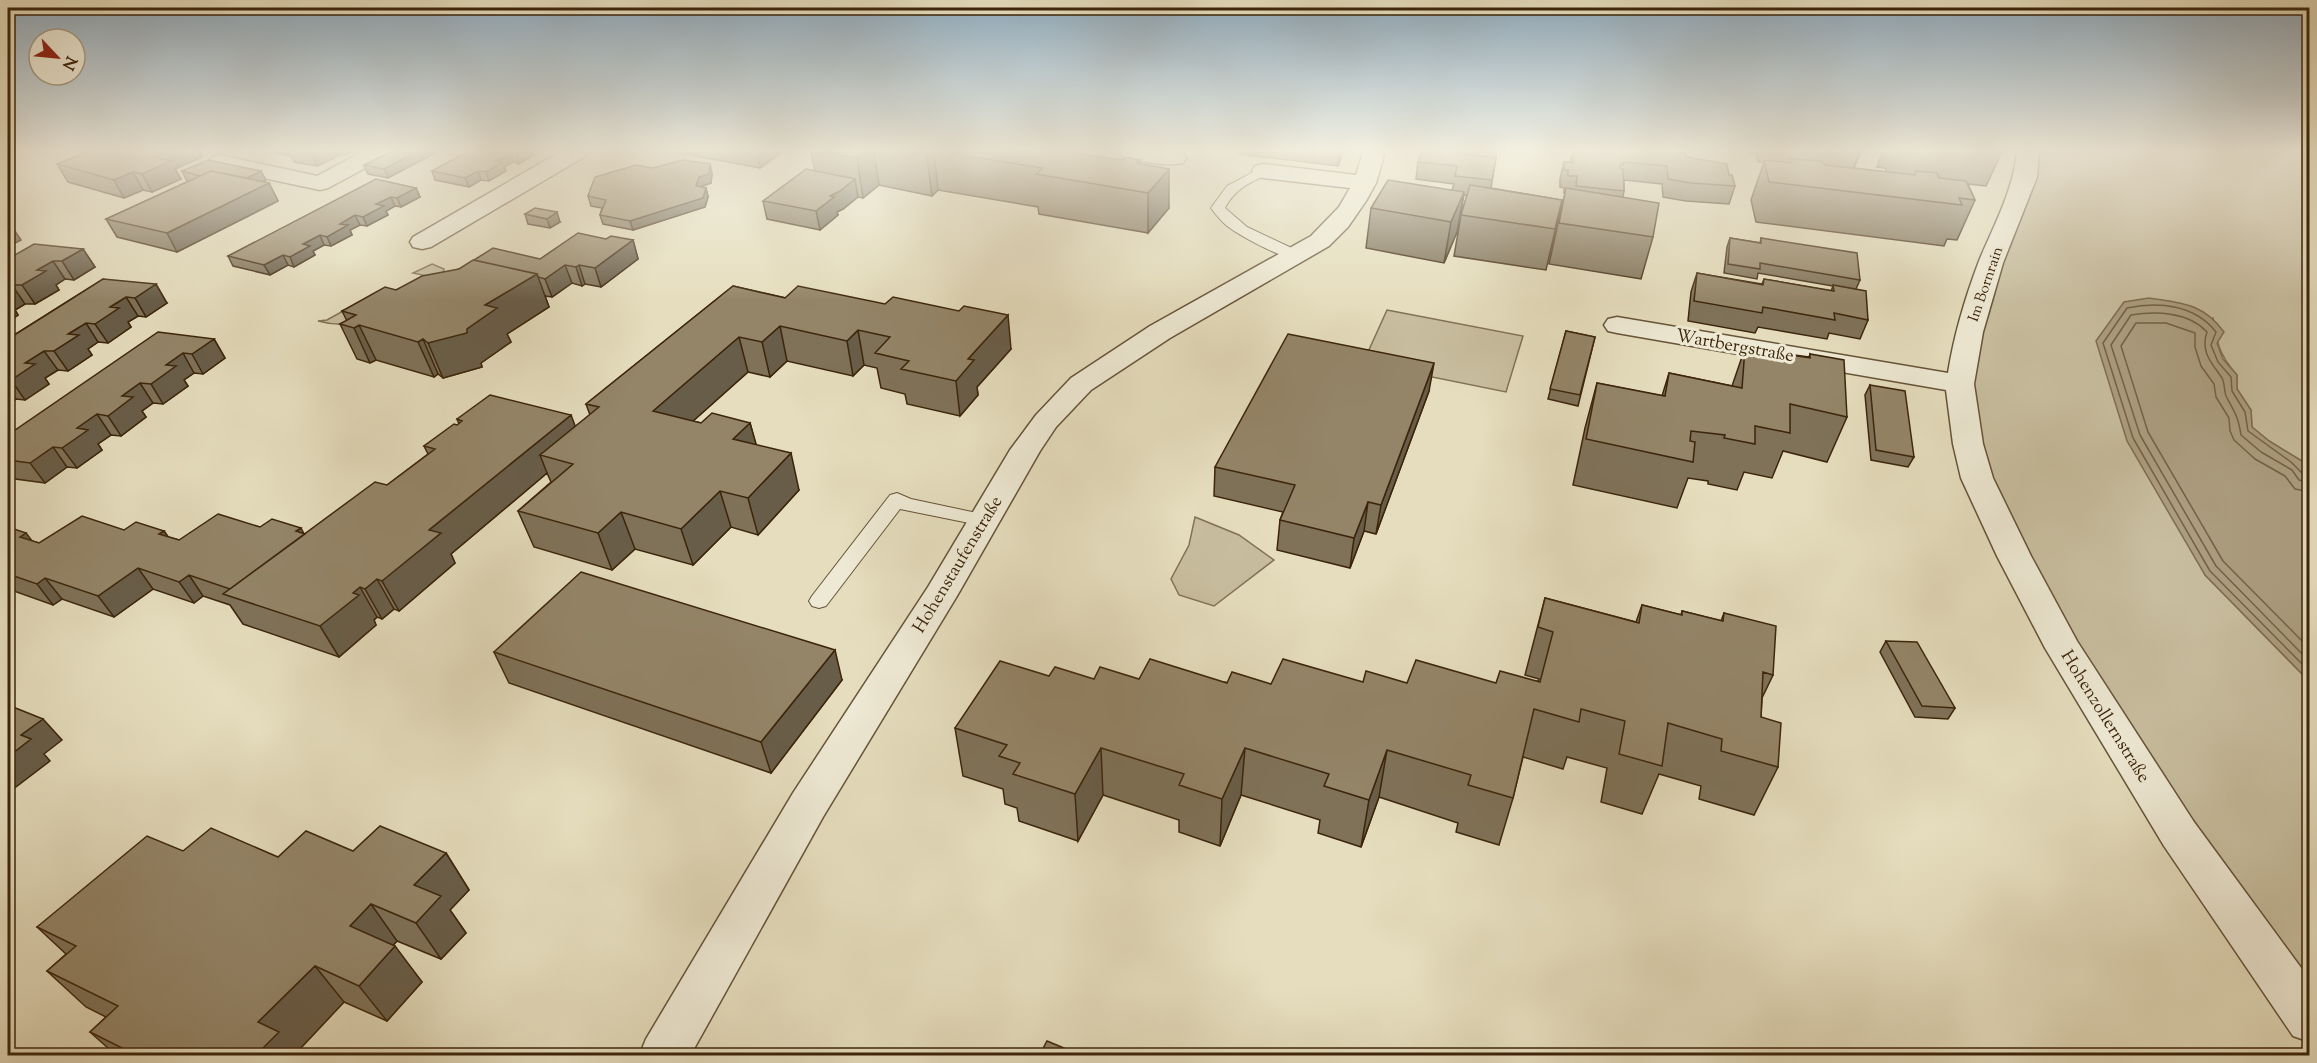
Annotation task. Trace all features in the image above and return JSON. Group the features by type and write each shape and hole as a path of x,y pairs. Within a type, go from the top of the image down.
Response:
{"street":[{"path":"422,242 491,202"},
{"name":"Hohenstaufenstraße","path":"663,1056 808,805 940,596 1025,450 1060,405 1081,384 1160,332 1320,241 1340,224 1354,202"},
{"name":"Im Bornrain","path":"1960,384 1969,332 1991,263 2016,202"},
{"name":"Wartbergstraße","path":"1617,325 1960,384"},
{"name":"Hohenzollernstraße","path":"1960,384 1968,444 1977,478 2014,556 2063,648 2180,834 2310,1020"}],"lane":[{"path":"1221,202 1218,208 1224,218 1295,255"},
{"path":"819,601 897,499 905,504 984,520"}],"shaded area":[{"path":"2013,202 2309,202 2309,475 2302,461 2269,441 2252,427 2251,410 2237,389 2237,375 2226,361 2220,348 2213,317 2205,575 2309,681 2309,1020 1999,523 1964,359"},
{"path":"432,264 444,269 442,280 437,286 410,303 380,317 350,324 318,321 327,320 343,311 368,316 432,277 413,273"},
{"path":"1387,310 1523,336 1506,392 1363,363"},
{"path":"1195,517 1239,535 1274,560 1214,606 1179,595 1171,579 1189,545"}],"water":[{"path":"2149,298 2191,306 2216,322 2224,332 2217,343 2223,359 2237,375 2237,389 2251,410 2252,427 2269,441 2302,461 2309,475 2309,681 2205,575 2127,441 2096,341 2124,302"}],"building":[{"path":"144,202 231,202 167,233 106,219"},
{"path":"333,202 381,202 376,204 384,206 363,217 355,215 340,224 348,225 327,237 320,235 303,244 310,246 290,257 283,255 264,265 228,256"},
{"path":"605,202 692,202 630,221 600,215"},
{"path":"766,202 828,202 816,211"},
{"path":"1375,202 1460,202 1451,222 1371,208"},
{"path":"1465,202 1562,202 1555,229 1461,215"},
{"path":"1563,202 1659,203 1653,237 1559,223"},
{"path":"1934,202 1961,202 1962,205"},
{"path":"535,208 557,212 547,219 525,214"},
{"path":"578,233 606,239 611,236 633,240 595,268 565,265 545,279 538,277 537,274 474,260 493,248 540,259"},
{"path":"1730,238 1761,243 1761,238 1857,253 1860,280 1760,263 1760,269 1728,264"},
{"path":"34,244 83,249 62,261 53,261 37,270 46,271 22,285 8,287 8,259"},
{"path":"473,260 537,274 485,305 497,308 467,329 467,333 428,343 423,339 418,342 359,325 354,328 340,324 356,315 342,311 385,287 396,290 422,276 459,269"},
{"path":"1697,273 1763,285 1764,279 1834,291 1833,285 1866,291 1868,320 1834,313 1835,320 1763,307 1762,313 1694,301"},
{"path":"103,279 156,284 135,298 126,297 110,307 119,308 95,324 86,323 68,334 79,335 54,351 44,351 25,363 35,364 8,380 8,339"},
{"path":"733,286 785,298 798,286 885,304 893,297 959,311 964,306 1008,315 968,359 974,360 956,381 901,369 909,361 875,353 890,337 858,330 847,341 780,326 762,342 739,337 653,411 701,423 712,413 750,423 733,439 791,453 748,498 720,491 681,529 621,512 598,533 518,511 573,464 540,455 599,407 586,404"},
{"path":"1566,331 1595,337 1580,395 1550,389"},
{"path":"158,332 214,339 192,354 183,353 166,365 176,366 151,384 140,383 122,396 133,397 108,416 97,414 77,428 88,430 62,448 53,447 30,463 8,460 8,435"},
{"path":"1288,334 1434,363 1381,505 1368,502 1354,538 1280,520 1295,485 1215,467"},
{"path":"1745,348 1810,358 1810,354 1844,360 1847,417 1790,404 1790,433 1755,426 1755,444 1724,438 1725,435 1691,431 1690,441 1695,442 1693,462 1586,439 1597,383 1665,396 1669,373 1742,388"},
{"path":"1870,385 1905,391 1914,457 1876,450"},
{"path":"490,395 571,415 429,530 441,533 382,581 377,579 365,589 360,587 353,593 359,595 320,626 223,594 375,482 387,485 435,449 424,446 454,424 457,425 462,421 457,419"},
{"path":"218,514 260,527 272,519 301,528 296,531 305,534 230,589 189,575 179,582 138,568 98,596 45,578 37,584 8,574 8,527 26,533 20,537 39,543 82,516 124,530 136,522 164,531 159,534 179,540"},
{"path":"581,572 835,650 761,742 494,652"},
{"path":"1545,598 1639,623 1642,605 1682,615 1682,611 1723,621 1724,613 1776,626 1773,675 1763,672 1761,717 1781,723 1778,767 1721,751 1722,739 1668,723 1662,766 1619,754 1625,721 1581,709 1579,722 1534,709 1513,798 1468,785 1471,775 1387,750 1369,800 1324,786 1329,774 1245,748 1222,799 1179,785 1184,774 1101,748 1075,794 1013,774 1020,763 999,756 1007,745 955,728 1000,661 1049,676 1055,667 1094,679 1100,667 1139,679 1150,659 1227,683 1232,672 1271,684 1283,659 1363,682 1366,671 1407,683 1416,660 1496,683 1500,671 1540,682 1553,632 1538,627"},
{"path":"1886,641 1917,642 1955,708 1922,706"},
{"path":"8,705 43,719 21,735 31,739 8,757"},
{"path":"380,826 446,853 414,885 441,896 416,923 371,904 350,926 395,946 359,986 315,966 258,1022 279,1032 255,1056 138,1056 90,1032 118,1006 47,971 76,946 37,927 147,836 183,851 211,828 278,857 306,831 353,851"},
{"path":"1047,1041 1083,1056 1039,1056"}]}
